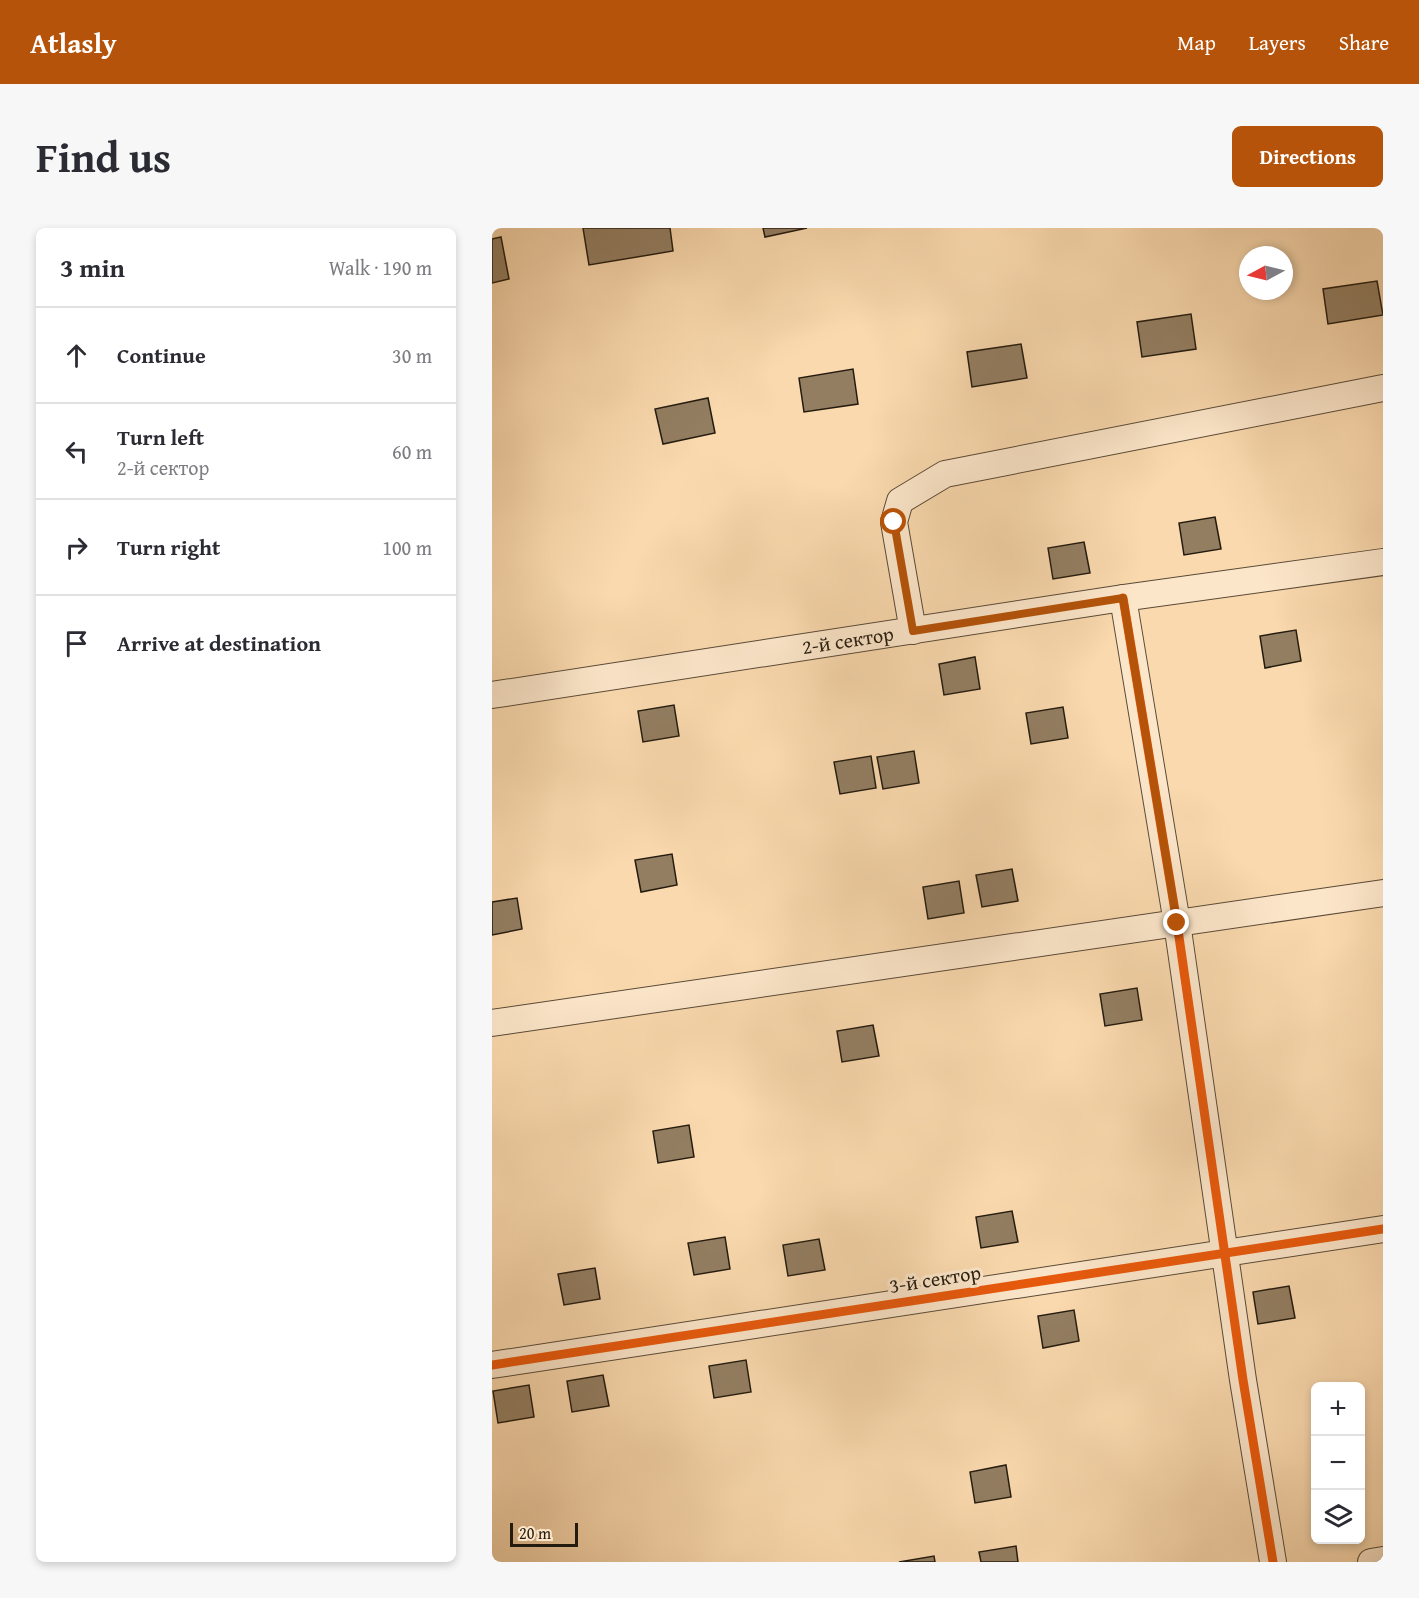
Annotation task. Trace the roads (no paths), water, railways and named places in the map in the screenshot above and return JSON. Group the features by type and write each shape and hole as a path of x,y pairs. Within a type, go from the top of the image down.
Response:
{"street":[{"path":"913,631 894,522 900,501 945,474 1383,388"},
{"name":"2-й сектор","path":"492,695 1123,598 1383,562"},
{"path":"1123,598 1177,923 1243,1380 1273,1562"},
{"path":"492,1023 1383,893"},
{"name":"3-й сектор","path":"492,1365 1383,1229"},
{"path":"1371,1562 1383,1560"}]}
